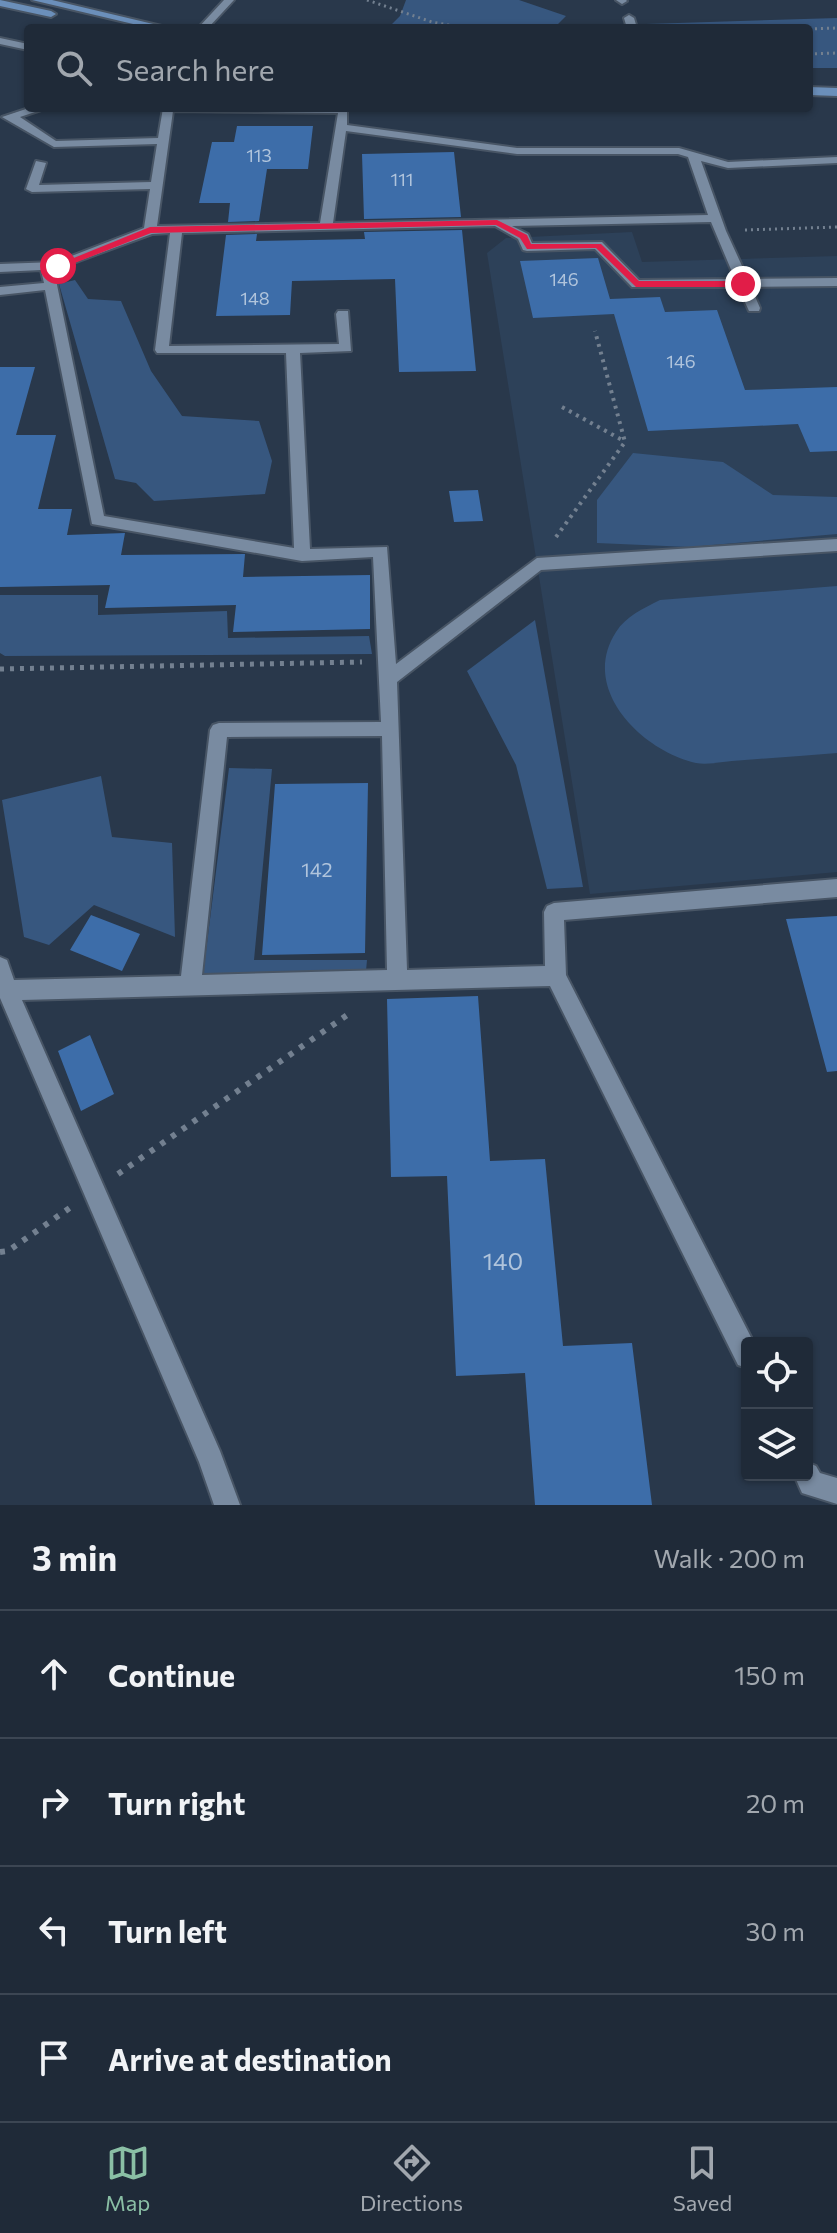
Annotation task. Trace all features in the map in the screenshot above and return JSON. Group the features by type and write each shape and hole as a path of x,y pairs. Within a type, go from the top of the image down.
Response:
{"main road":[{"path":"37,0 147,24"},
{"path":"0,3 96,24"},
{"path":"813,81 837,81"},
{"path":"813,91 837,92"}],"lane":[{"path":"207,24 229,0"},
{"path":"0,41 24,46"},
{"path":"6,117 26,112"},
{"path":"150,230 167,112"},
{"path":"326,226 343,112"},
{"path":"6,117 54,144 163,141"},
{"path":"341,127 517,151 679,151 728,165 837,160"},
{"path":"693,155 720,231 754,308"},
{"path":"40,163 32,189 157,185"},
{"path":"0,268 58,266 150,230 715,218"},
{"path":"497,223 524,237 527,247 598,245 636,284 837,282"},
{"path":"176,230 162,350 346,348 343,314"},
{"path":"47,267 97,520 302,555 381,551 397,980"},
{"path":"0,291 51,286"},
{"path":"293,349 302,555"},
{"path":"387,670 537,564 837,545"},
{"path":"190,987 219,730 390,729"},
{"path":"741,1344 556,976 554,912 837,888"},
{"path":"0,967 7,990 211,1460 227,1505"},
{"path":"7,990 556,976"},
{"path":"810,1481 837,1491"}],"path":[{"path":"367,0 443,24"},
{"path":"813,29 837,28"},
{"path":"813,54 837,53"},
{"path":"720,231 837,227"},
{"path":"595,331 625,442"},
{"path":"562,407 625,442"},
{"path":"537,564 625,442"},
{"path":"0,669 387,670"},
{"path":"0,1252 8,1251 397,980"}],"shaded area":[{"path":"406,0 519,0 566,16 558,24 392,24 400,16"},
{"path":"837,18 837,68 813,68 813,24 646,24"},
{"path":"632,232 642,262 837,256 837,872 590,894 487,253 506,238"},
{"path":"75,280 88,299 121,301 151,371 182,416 259,421 272,461 265,494 154,501 136,483 115,479 59,284"},
{"path":"633,453 723,462 773,495 837,497 837,534 689,547 597,543 597,500"},
{"path":"837,586 837,753 696,763 676,756 637,731 611,695 605,675 607,654 616,632 630,617 660,600"},
{"path":"0,595 98,595 98,615 227,611 228,638 369,636 372,654 5,656 0,653"},
{"path":"535,620 583,887 547,889 516,765 467,671"},
{"path":"229,768 272,769 254,960 367,960 366,971 203,975"},
{"path":"101,776 112,837 172,843 175,937 94,905 49,945 24,937 2,800"}],"building":[{"path":"237,126 313,126 308,169 267,169 259,221 228,222 230,203 199,203 212,142 234,142"},
{"path":"454,152 461,217 364,219 362,154"},
{"path":"462,230 476,371 399,372 395,279 292,281 290,315 216,316 226,235 257,234 256,241 365,239 364,232"},
{"path":"598,258 610,299 660,297 665,312 717,310 745,390 837,387 837,451 810,452 798,424 648,431 614,314 533,318 520,261"},
{"path":"0,367 35,367 16,435 56,435 38,509 72,509 67,535 125,533 121,555 245,554 243,577 370,575 370,629 233,632 236,605 105,608 110,585 0,587"},
{"path":"478,490 483,521 454,522 449,491"},
{"path":"368,783 365,953 262,955 275,784"},
{"path":"91,915 140,934 122,971 70,950"},
{"path":"837,916 837,1071 827,1072 786,919"},
{"path":"478,996 490,1161 545,1159 563,1346 632,1343 652,1505 535,1505 525,1373 456,1376 447,1176 391,1177 387,999"},
{"path":"90,1035 114,1094 81,1111 58,1051"}],"route":[{"path":"58,266 150,230 497,223 524,237 527,247 598,245 636,284 743,284"}]}
